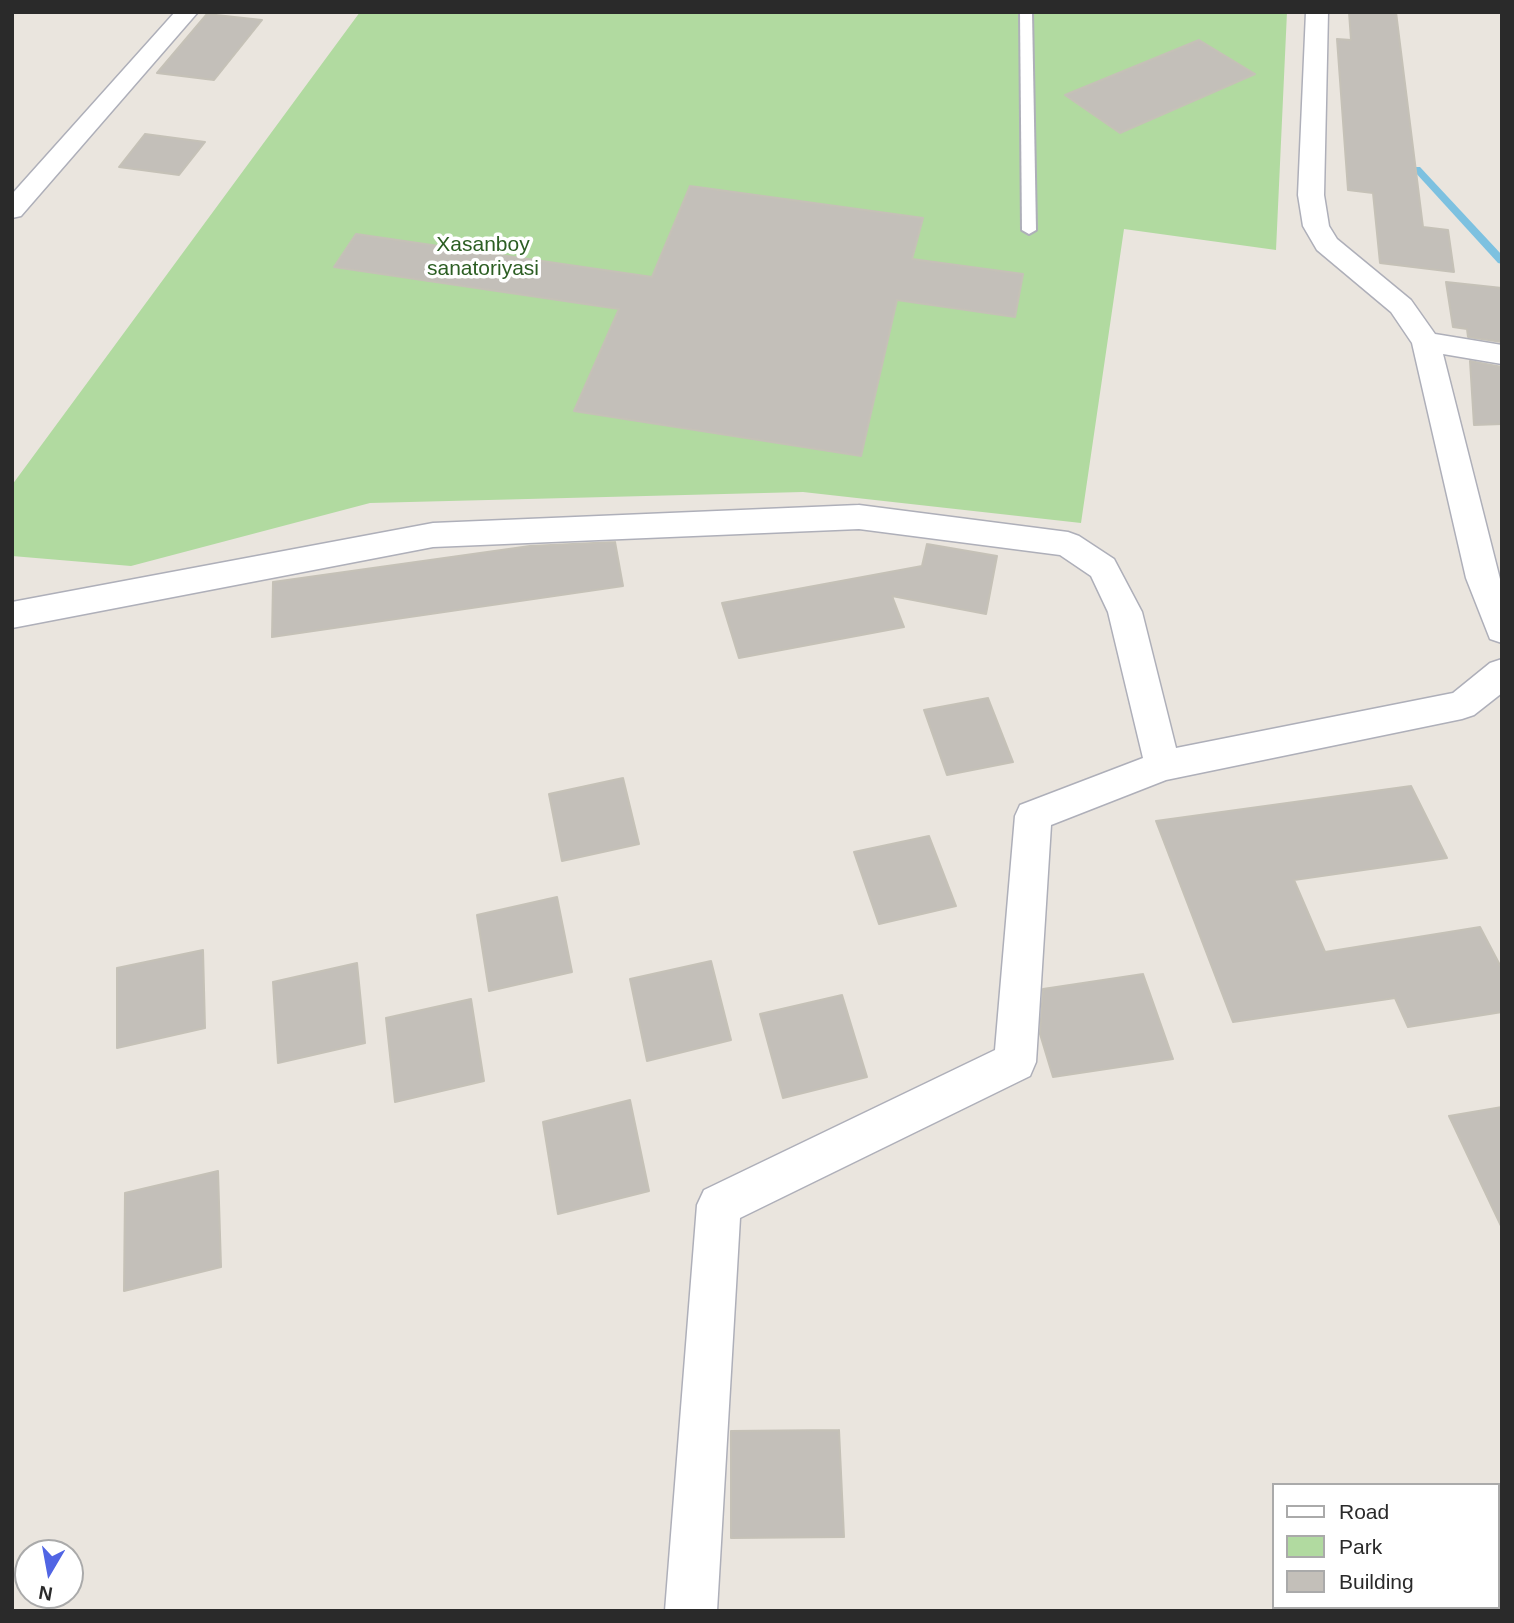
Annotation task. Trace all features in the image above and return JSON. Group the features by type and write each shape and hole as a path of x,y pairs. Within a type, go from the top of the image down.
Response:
{"street":[{"path":"12,210 187,12"},
{"path":"1317,12 1311,195 1315,226 1326,244 1343,260 1401,306 1426,342 1482,578 1502,630"},
{"path":"1426,342 1502,355"},
{"path":"12,615 433,535 859,517 1055,542 1068,544 1103,568 1125,612 1163,765"},
{"path":"691,1611 719,1205 1015,1062 1033,816 1163,765 1462,705 1502,673"}],"lane":[{"path":"1026,12 1029,230"}],"green space":[{"name":"Xasanboy sanatoriyasi","path":"360,12 1287,12 1276,250 1124,229 1081,523 803,492 370,503 131,566 12,556 12,485"}],"building":[{"path":"1349,12 1396,12 1423,227 1448,230 1454,272 1380,263 1373,193 1348,190 1337,39 1351,40"},
{"path":"207,14 262,20 214,80 157,73"},
{"path":"1199,40 1255,74 1120,133 1065,95"},
{"path":"145,134 205,142 179,175 119,167"},
{"path":"690,186 923,218 912,259 1023,274 1015,317 897,300 861,456 574,411 619,309 334,267 356,234 652,277"},
{"path":"1446,282 1502,288 1502,342 1468,337 1467,329 1453,327"},
{"path":"1470,361 1502,367 1502,424 1474,425"},
{"path":"615,542 623,586 272,637 273,582 530,546"},
{"path":"927,544 997,556 986,614 892,596 904,627 739,658 722,603 922,566"},
{"path":"988,698 1013,762 947,775 924,710"},
{"path":"623,778 639,844 562,861 549,794"},
{"path":"1411,786 1447,858 1294,880 1325,952 1480,927 1502,969 1502,1012 1408,1027 1395,998 1233,1022 1156,821"},
{"path":"929,836 956,906 879,924 854,852"},
{"path":"557,897 572,972 489,991 477,915"},
{"path":"203,950 205,1028 117,1048 117,968"},
{"path":"711,961 731,1040 647,1061 630,979"},
{"path":"357,963 365,1043 278,1063 273,982"},
{"path":"1143,974 1173,1059 1053,1077 1040,1034 1043,989"},
{"path":"842,995 867,1077 783,1098 760,1014"},
{"path":"471,999 484,1081 395,1102 386,1018"},
{"path":"630,1100 649,1191 558,1214 543,1122"},
{"path":"1502,1107 1502,1228 1449,1116"},
{"path":"218,1171 221,1267 124,1291 125,1193"},
{"path":"839,1430 844,1537 731,1538 731,1431"}],"waterway":[{"path":"1417,169 1502,261"}]}
